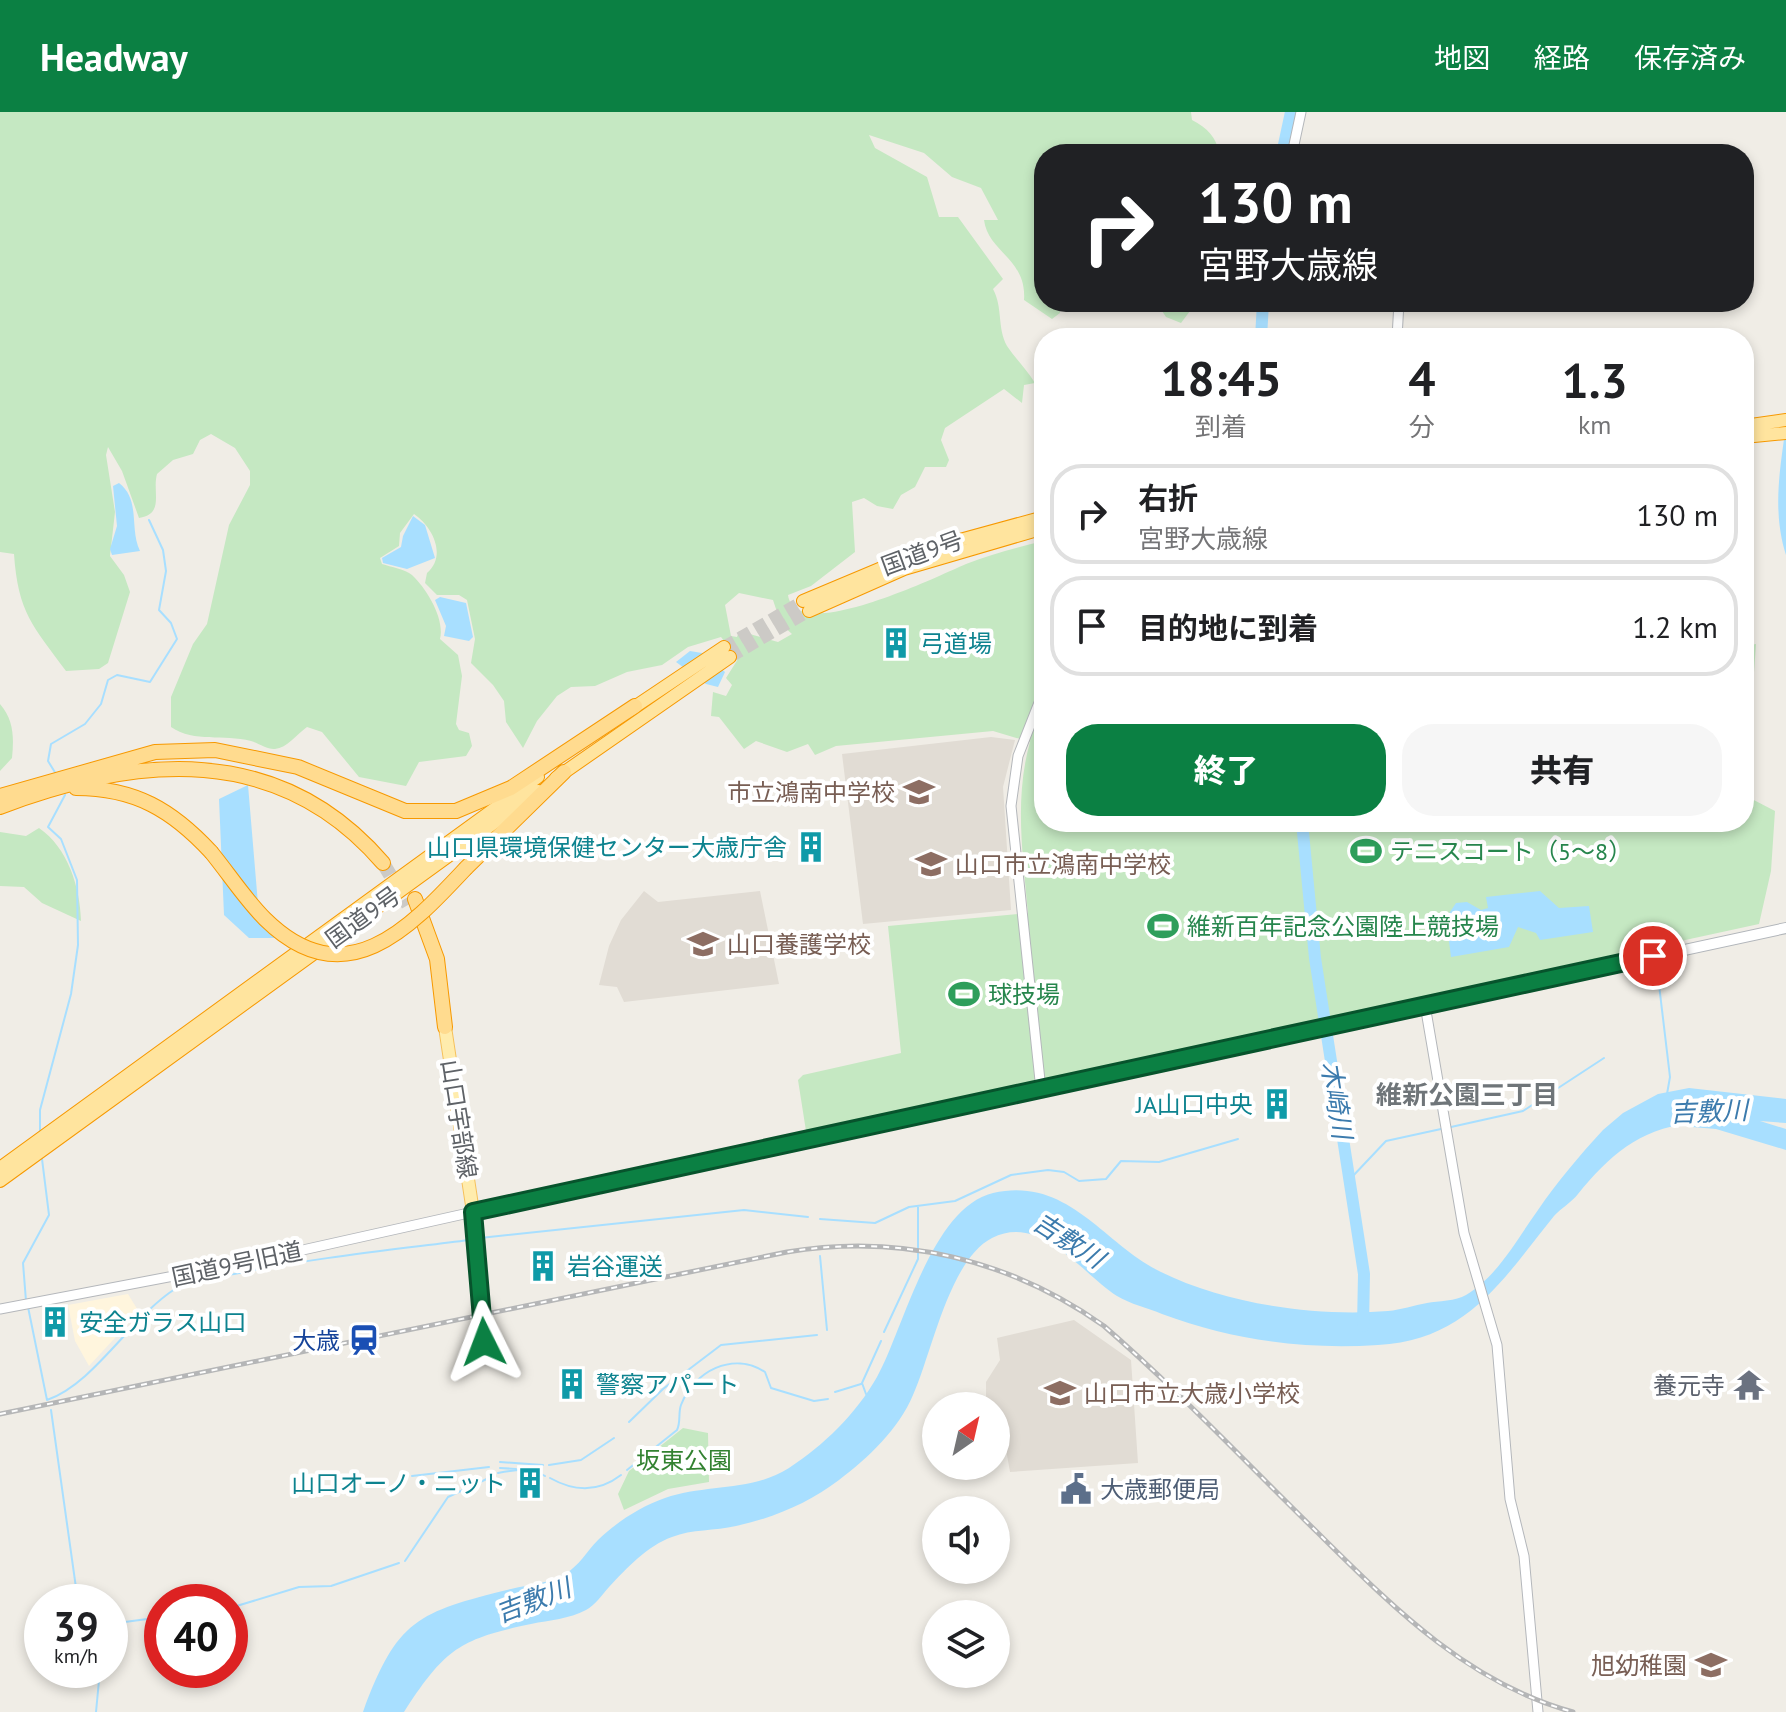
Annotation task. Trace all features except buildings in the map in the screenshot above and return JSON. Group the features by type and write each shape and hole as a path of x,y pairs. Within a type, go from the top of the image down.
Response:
{"highway":[{"path":"1754,426 1785,427"},
{"path":"1754,435 1785,427"},
{"name":"国道9号","path":"1034,520 927,549 806,606 970,547 1034,531"},
{"name":"国道9号","path":"0,1181 37,1148 64,1128 635,706 727,652 564,772 64,1128"},
{"path":"0,807 81,771 180,760 325,777 389,806 422,813 456,811 511,788 635,706"},
{"path":"0,796 124,765"},
{"path":"243,765 265,770 329,813 387,862"},
{"path":"43,786 92,788 129,794 171,814 211,852 275,928 300,944 326,952 363,950 392,939 424,913 564,772"},
{"path":"412,902 437,959 445,1027"},
{"name":"国道9号","path":"0,1168 37,1148"}],"main road":[{"path":"473,1212 1786,928"},
{"name":"山口宇部線","path":"445,1027 473,1212"}],"street":[{"path":"1294,144 1301,112"},
{"path":"1034,715 1018,756 1011,806 1041,1090"},
{"path":"1425,1005 1460,1212 1499,1360 1510,1499 1525,1568 1538,1712"},
{"path":"473,1212 484,1333 479,1351"},
{"name":"国道9号旧道","path":"0,1309 258,1260 473,1212"}],"shaded area":[{"name":"山口市立鴻南中学校","path":"991,737 1015,740 1003,787 1011,910 863,924 842,754"},
{"path":"644,891 658,902 760,891 779,984 624,1002 617,987 599,985 609,946 621,920"},
{"path":"128,1294 139,1312 89,1366 75,1341 68,1305"},
{"name":"山口市立大歳小学校","path":"1074,1320 1131,1360 1138,1463 1010,1472 1010,1392 986,1392 986,1382 1000,1360 997,1338"}],"green space":[{"path":"0,112 1191,112 1192,120 1207,130 1216,144 1034,144 1034,307 1024,300 1020,275 1014,265 987,231 984,220 998,220 981,188 952,177 924,153 869,135 875,148 927,177 939,217 958,217 1003,279 993,289 1004,339 1034,383 1024,385 1022,403 1004,389 945,428 941,440 949,460 946,467 925,467 915,487 901,495 893,509 877,506 864,498 852,502 855,552 811,586 788,595 797,609 815,613 840,611 869,603 976,560 1034,544 1034,832 1754,832 1754,800 1775,811 1771,871 1759,924 806,1131 798,1080 803,1075 901,1053 888,926 1028,913 1021,806 1030,742 993,731 836,746 815,755 808,744 787,752 756,741 744,749 719,717 711,716 713,692 726,696 732,685 726,678 738,659 721,637 688,647 662,665 627,672 595,686 571,687 557,696 537,721 523,748 506,722 504,701 471,663 475,639 467,600 459,595 437,595 425,583 437,550 427,526 414,514 400,533 399,546 380,558 382,564 412,575 434,605 440,623 440,639 458,655 462,676 456,724 459,730 469,733 472,746 466,756 419,762 406,786 359,777 322,732 307,727 284,746 272,749 241,739 199,737 171,727 171,697 193,644 207,624 229,525 250,485 250,471 235,448 211,434 200,440 193,454 173,460 157,474 155,507 147,516 139,518 122,471 108,447 106,455 115,512 110,556 124,575 130,592 108,663 99,669 66,671 29,618 19,591 14,554 0,552","holes":["739,593 773,600 781,624 792,634 778,642 739,631 737,637 731,636 725,605"]},
{"path":"1042,312 1060,312 1052,319"},
{"path":"1163,312 1189,312 1181,323 1166,317"},
{"path":"0,704 10,723 13,743 12,758 0,771"},
{"path":"39,828 65,857 75,882 81,921 42,903 24,887 0,886 0,832 26,836"},
{"name":"坂東公園","path":"683,1428 708,1433 709,1482 668,1489 624,1510 618,1494 629,1471"}],"water":[{"path":"1786,425 1786,555 1778,506"},
{"path":"119,483 130,498 140,551 112,555 110,549 117,526 113,486"},
{"path":"413,516 425,525 435,558 407,569 383,563 382,558 401,547"},
{"path":"440,597 466,603 473,637 469,641 444,636 446,626 435,600"},
{"path":"690,651 702,653 725,672 718,687 706,684 676,662"},
{"path":"248,785 259,916 274,930 276,938 249,938 224,915 219,799"},
{"path":"1540,891 1559,908 1589,906 1593,932 1540,940 1536,933 1518,927 1509,947 1451,957 1446,918 1456,903 1467,902 1481,910 1488,908 1486,897"},
{"name":"吉敷川","path":"1689,1088 1786,1099 1786,1123 1760,1121 1786,1129 1786,1150 1716,1129 1692,1127 1690,1123 1640,1138 1614,1156 1557,1213 1481,1302 1460,1319 1436,1332 1409,1341 1323,1346 1268,1341 1215,1331 1122,1299 1044,1239 1027,1233 1010,1232 992,1238 977,1249 953,1286 913,1395 900,1420 871,1452 839,1480 803,1503 763,1519 728,1528 687,1533 663,1541 638,1558 586,1610 470,1642 443,1660 404,1712 363,1712 387,1657 400,1638 432,1614 479,1597 559,1577 575,1567 613,1527 647,1505 680,1494 775,1476 815,1449 838,1428 869,1391 936,1245 971,1203 993,1193 1020,1190 1043,1194 1065,1203 1161,1272 1242,1300 1331,1312 1393,1310 1457,1298 1477,1287 1497,1268 1553,1189 1603,1130 1623,1113 1658,1094"}],"waterway":[{"name":"木崎川","path":"1284,144 1291,112"},
{"name":"木崎川","path":"1262,312 1262,328"},
{"path":"56,774 48,761 51,744 85,724 101,704 108,680 117,675 150,682 177,639 171,623 159,610 166,571 163,550 149,520"},
{"path":"40,1133 40,1110 71,994 78,945 77,880 61,839 48,827 65,795"},
{"name":"木崎川","path":"1303,832 1315,958 1364,1274 1363,1326"},
{"name":"吉敷川","path":"1657,968 1670,1077 1667,1094"},
{"path":"1451,1127 1523,1111 1604,1058"},
{"path":"1351,1178 1386,1141 1441,1129"},
{"path":"820,1219 875,1223 909,1207 955,1201 1011,1175 1048,1170 1064,1172 1079,1181 1106,1179 1121,1161 1159,1162 1238,1139"},
{"path":"26,1301 23,1263 49,1215 42,1159"},
{"path":"884,1332 918,1259 918,1207"},
{"path":"480,1238 744,1210 808,1217"},
{"path":"28,1307 47,1400 81,1380 159,1301 188,1283 322,1259 469,1240"},
{"path":"820,1256 827,1330"},
{"path":"629,1422 663,1389 721,1345 817,1335"},
{"path":"866,1394 862,1383 881,1341"},
{"path":"627,1470 677,1430 680,1408 687,1393 705,1374 716,1368 728,1364 753,1366 765,1372 771,1388 814,1401 828,1399"},
{"path":"835,1392 861,1384"},
{"path":"51,1410 75,1584"},
{"path":"549,1465 581,1460 614,1438"},
{"path":"500,1462 543,1465"},
{"path":"412,1476 489,1467"},
{"path":"500,1468 516,1469"},
{"path":"498,1473 528,1470 545,1476"},
{"path":"550,1478 569,1486 587,1488 604,1485 621,1475"},
{"path":"405,1561 448,1497 491,1477"},
{"path":"248,1603 299,1587 331,1586 399,1563"},
{"path":"128,1622 144,1619"},
{"path":"96,1712 98,1688"}],"tunnel":[{"path":"724,647 803,601"},
{"path":"730,657 809,611"},
{"path":"383,863 408,905"}],"railway":[{"path":"0,1414 787,1252 872,1246 953,1257 1031,1284 1104,1326 1404,1615 1466,1662 1500,1682 1535,1699 1573,1712"}],"place":[{"name":"弓道場","path":"896,643"},
{"name":"市立鴻南中学校","path":"919,792"},
{"name":"山口県環境保健センター大歳庁舎","path":"811,847"},
{"name":"テニスコート（5～8）","path":"1366,851"},
{"name":"山口市立鴻南中学校","path":"931,864"},
{"name":"維新百年記念公園陸上競技場","path":"1163,926"},
{"name":"山口養護学校","path":"703,944"},
{"name":"球技場","path":"964,994"},
{"name":"JA山口中央","path":"1277,1104"},
{"name":"岩谷運送","path":"543,1266"},
{"name":"安全ガラス山口","path":"55,1322"},
{"name":"大歳","path":"364,1340"},
{"name":"警察アパート","path":"572,1384"},
{"name":"養元寺","path":"1749,1385"},
{"name":"山口市立大歳小学校","path":"1060,1393"},
{"name":"山口オーノ・ニット","path":"530,1483"},
{"name":"大歳郵便局","path":"1076,1489"},
{"name":"旭幼稚園","path":"1711,1665"}],"district":[{"name":"維新公園三丁目","path":"1467,1094"}],"route":[{"path":"484,1342 473,1212 1653,956"}]}
